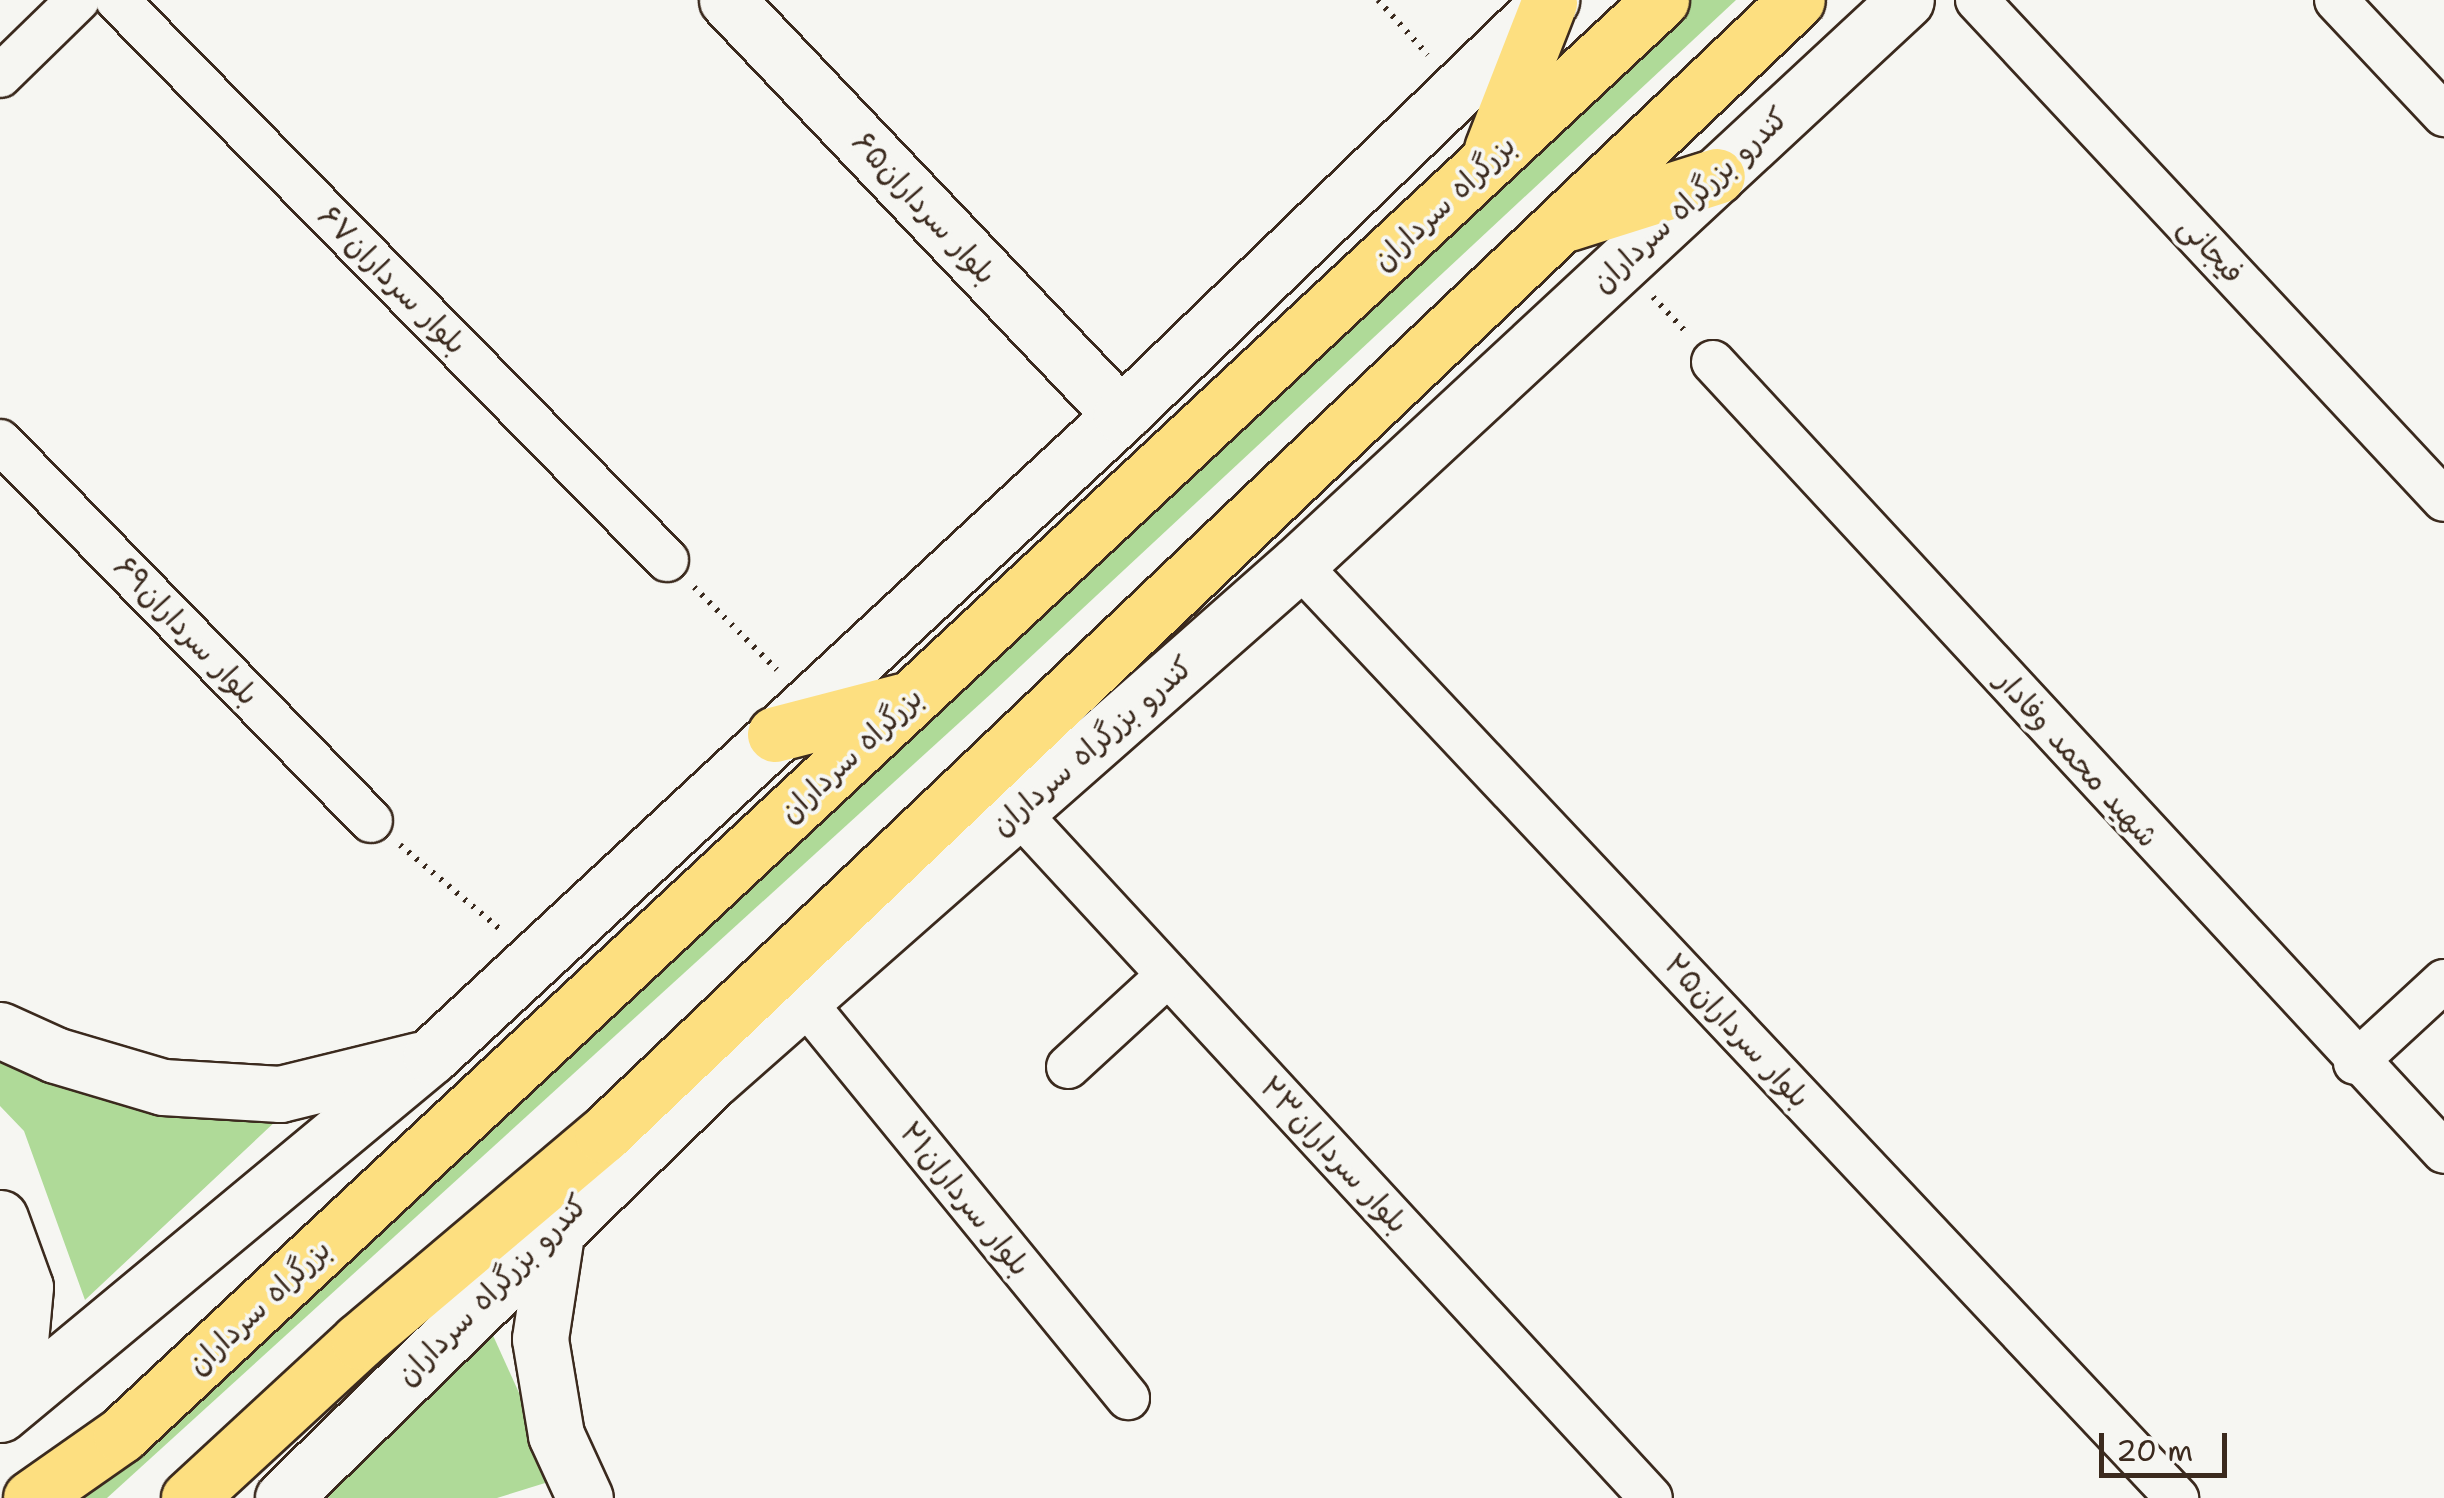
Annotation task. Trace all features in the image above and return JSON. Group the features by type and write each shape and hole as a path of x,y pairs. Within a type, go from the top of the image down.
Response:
{"highway":[{"name":"بزرگراه سرداران","path":"32,1498 120,1436 1661,0"},
{"path":"189,1498 360,1341 612,1126 1797,0"},
{"path":"1488,162 1550,1"},
{"path":"1556,226 1717,176"},
{"path":"792,718 911,699"},
{"path":"612,1126 713,1079"}],"main road":[{"name":"بلوار سرداران۶۵","path":"727,0 1121,415"},
{"name":"کندرو بزرگراه سرداران","path":"283,1498 555,1226 713,1079 1298,564 1906,0"},
{"path":"0,1414 431,1056 537,960 1121,415 1550,1"},
{"path":"0,1030 55,1055 163,1087 260,1093 280,1094 431,1056"},
{"path":"579,1497 556,1435 540,1338 555,1226 612,1126"},
{"path":"0,1218 24,1287 18,1363 0,1396"}],"street":[{"path":"0,76 78,0"},
{"name":"بلوار سرداران۶۷","path":"117,0 667,560"},
{"name":"فیجانی","path":"1978,0 2444,500"},
{"path":"2336,0 2444,115"},
{"name":"شهید محمد وفادار","path":"1714,362 2355,1064 2444,1152"},
{"name":"بلوار سرداران۶۹","path":"0,441 371,822"},
{"name":"بلوار سرداران۲۵","path":"1298,564 2176,1498"},
{"name":"بلوار سرداران۲۳","path":"1018,812 1651,1498"},
{"path":"1068,1066 1168,975"},
{"path":"2355,1064 2444,981"},
{"name":"بلوار سرداران۲۱","path":"803,1000 1128,1398"}],"path":[{"path":"1378,0 1460,88"},
{"path":"1622,263 1714,362"},
{"path":"667,560 792,718"},
{"path":"371,822 537,960"}],"green space":[{"path":"1687,0 1736,0 993,692 107,1498 74,1498"},
{"path":"0,1060 129,1108 278,1119 85,1300 24,1131 0,1106"},
{"path":"486,1320 558,1479 497,1498 319,1498"}]}
